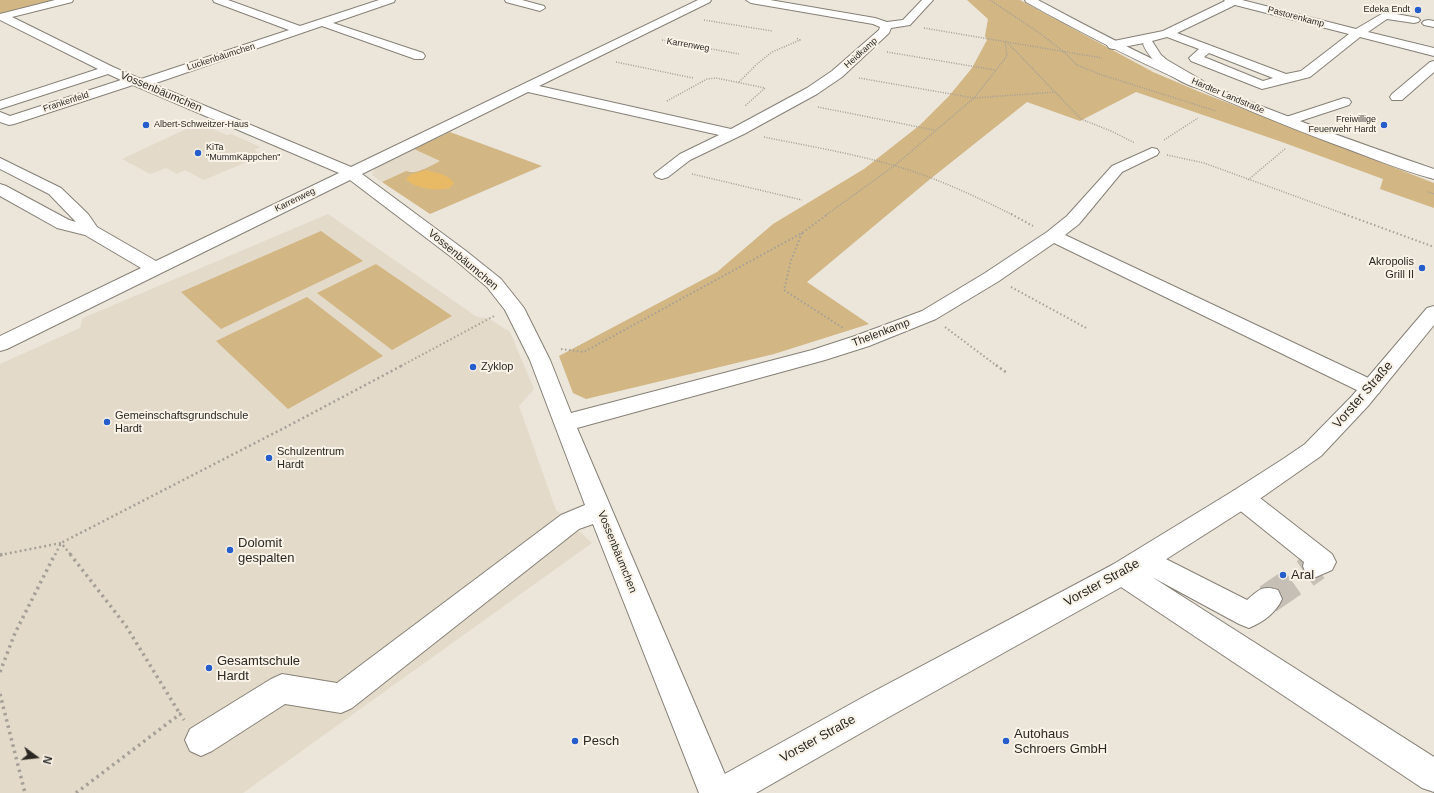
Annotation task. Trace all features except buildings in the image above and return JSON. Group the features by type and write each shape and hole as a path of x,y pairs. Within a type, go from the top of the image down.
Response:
{"street":[{"path":"1,17 68,0"},
{"path":"218,0 300,30"},
{"name":"Luckenbäumchen","path":"138,82 390,0"},
{"path":"510,0 540,8"},
{"name":"Karrenweg","path":"0,344 350,172 528,88 706,0"},
{"name":"Heidkamp","path":"667,170 685,157 736,132 812,91 837,74 885,31 886,25 875,21 751,0"},
{"path":"886,25 906,23 928,0"},
{"name":"Hardter Landstraße","path":"1030,0 1123,50 1198,84 1288,121 1434,174"},
{"name":"Pastorenkamp","path":"1123,50 1233,0 1433,51"},
{"path":"1086,31 1114,37 1152,38 1207,49 1285,78 1305,74 1358,33 1386,15 1414,20"},
{"name":"Vossenbäumchen","path":"1,17 109,70 350,172 460,254 494,283 514,308 540,360 564,423 716,793"},
{"path":"323,23 419,56"},
{"path":"1152,38 1152,53 1159,60 1198,84"},
{"path":"1397,97 1434,65"},
{"name":"Frankenfeld","path":"0,105 109,70"},
{"name":"Frankenfeld","path":"0,116 9,122 138,82"},
{"path":"528,88 718,130 736,132"},
{"path":"1288,121 1344,102"},
{"name":"Thelenkamp","path":"564,423 818,355 862,341 929,315 992,277 1053,236 1073,220 1117,169 1152,152"},
{"path":"0,163 55,191 82,218 91,231"},
{"path":"0,189 63,224 91,231 155,268"},
{"path":"1053,236 1372,388"},
{"name":"Vorster Straße","path":"724,793 878,706 1133,566 1242,498 1313,450 1372,388 1434,312"},
{"path":"1242,498 1323,562 1316,566"},
{"path":"200,740 282,689 341,698 570,522 600,510"},
{"path":"1133,566 1249,615 1268,599"},
{"path":"1133,566 1434,776"}],"path":[{"path":"676,15 772,31"},
{"path":"900,24 1103,58 1115,58 1123,50"},
{"name":"Karrenweg","path":"636,35 739,54"},
{"path":"738,82 772,52 800,40 796,38"},
{"path":"560,349 584,352 802,233 894,166 974,98 1007,56 1005,41"},
{"path":"1005,41 1056,92 1080,119 1111,131 1152,152 1204,163 1434,248"},
{"path":"867,48 995,70"},
{"path":"590,57 693,78"},
{"path":"837,74 974,98 1056,92"},
{"path":"645,114 707,79 716,78 765,88 718,130"},
{"path":"792,102 935,130"},
{"path":"1152,152 1157,145 1198,118"},
{"path":"736,132 894,166 928,176 962,190 1053,236"},
{"path":"1248,180 1286,148"},
{"path":"667,170 693,174 802,200"},
{"path":"802,233 791,260 784,290 862,341"},
{"path":"992,277 1088,329"},
{"path":"0,555 61,543 288,426 488,318 514,308"},
{"path":"929,315 1007,373"},
{"path":"0,672 15,633 61,543"},
{"path":"61,543 126,626 180,714 200,740"},
{"path":"0,694 25,793"},
{"path":"76,793 180,714"}],"shaded area":[{"path":"0,0 55,0 0,14"},
{"path":"967,0 1020,0 1153,72 1200,92 1434,183 1434,208 1380,189 1383,179 1282,142 1136,92 1080,121 1027,102 929,180 807,282 869,324 774,354 586,399 573,393 559,356 717,272 773,224 864,169 920,125 949,96 972,68 987,40 985,36 988,19"},
{"name":"KiTa \"MummKäppchen\"","path":"199,123 227,135 231,134 261,147 254,150 263,155 204,180 185,170 177,174 166,168 150,174 122,159"},
{"path":"450,132 542,166 430,214 382,182 406,171 415,172 440,161 414,149"},
{"path":"414,149 441,161 423,170 406,171 382,182 372,175 375,168"},
{"path":"426,170 445,176 454,183 450,188 432,189 420,187 406,179 410,175"},
{"name":"Schulzentrum Hardt","path":"328,214 477,317 488,318 510,332 534,389 519,406 556,510 592,543 243,793 0,793 0,364 80,328 83,318"},
{"path":"321,231 363,261 221,329 181,292"},
{"path":"376,264 452,316 392,350 317,293"},
{"path":"307,297 383,356 288,409 216,341"}],"tunnel":[{"path":"1268,599 1316,566"}],"place":[{"name":"Edeka Endt","path":"1418,10"},
{"name":"Albert-Schweitzer-Haus","path":"146,125"},
{"name":"Freiwillige Feuerwehr Hardt","path":"1384,125"},
{"name":"KiTa \"MummKäppchen\"","path":"198,153"},
{"name":"Akropolis Grill II","path":"1422,268"},
{"name":"Zyklop","path":"473,367"},
{"name":"Gemeinschaftsgrundschule Hardt","path":"107,422"},
{"name":"Schulzentrum Hardt","path":"269,458"},
{"name":"Dolomit gespalten","path":"230,550"},
{"name":"Aral","path":"1283,575"},
{"name":"Gesamtschule Hardt","path":"209,668"},
{"name":"Pesch","path":"575,741"},
{"name":"Autohaus Schroers GmbH","path":"1006,741"}]}
